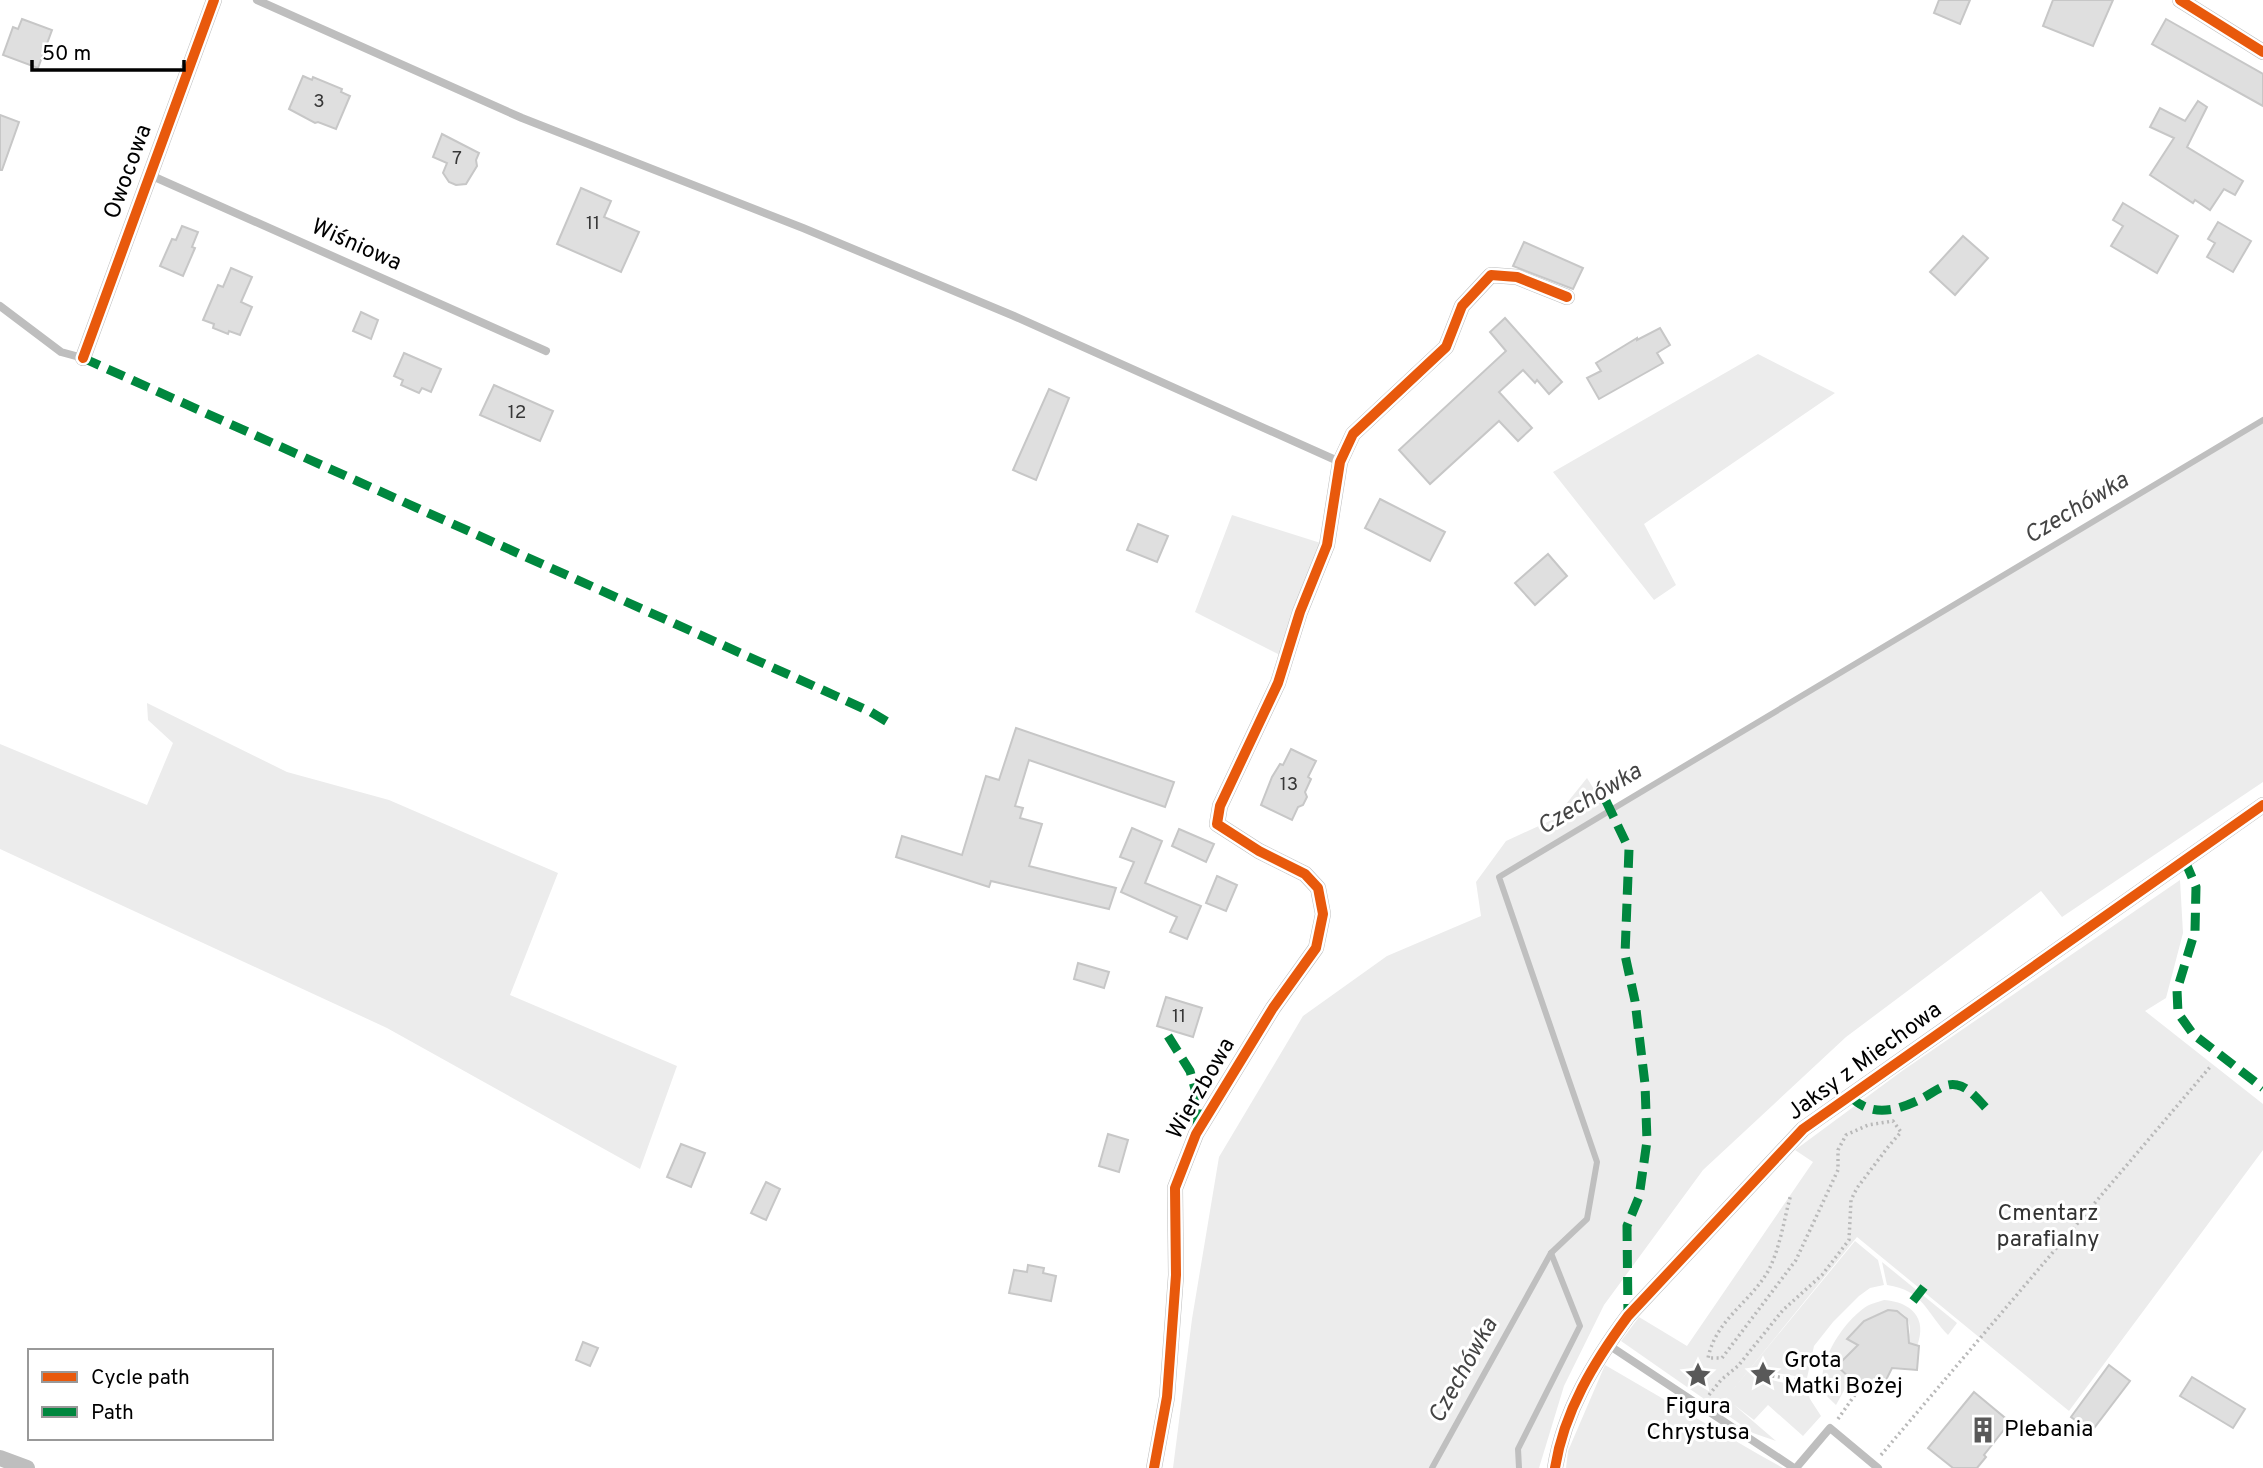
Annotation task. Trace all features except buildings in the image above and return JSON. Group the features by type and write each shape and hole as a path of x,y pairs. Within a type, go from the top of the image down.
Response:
{"street":[{"name":"Owocowa","path":"83,358 214,0"},
{"path":"2180,0 2263,52"},
{"path":"1340,462 1353,434 1446,347 1462,306 1491,275 1517,277 1567,297"},
{"name":"Wierzbowa","path":"1154,1468 1168,1384 1176,1275 1175,1188 1196,1134 1273,1008 1316,948 1323,914 1318,888 1305,874 1259,851 1217,824 1220,806 1278,683 1300,612 1327,545 1340,462"},
{"name":"Jaksy z Miechowa","path":"1555,1468 1569,1415 1583,1384 1607,1344 1628,1316 1803,1129 2263,805"},
{"path":"0,1458 27,1468"}],"lane":[{"path":"257,0 522,118 803,228 1014,316 1340,462"},
{"name":"Wiśniowa","path":"150,175 546,351"},
{"path":"0,306 61,352 83,358"},
{"path":"1607,1344 1795,1468 1830,1428 1875,1466"}],"path":[{"path":"1875,1466 2210,1067"},
{"path":"1706,1411 1710,1394 1721,1380 1738,1366 1783,1310 1822,1275 1849,1240 1851,1200 1857,1188 1901,1132 1893,1121 1868,1125 1846,1135 1838,1150 1838,1170 1796,1260 1722,1359 1708,1358 1717,1331 1767,1273 1791,1194"},
{"path":"1767,1376 1815,1383"},
{"path":"1830,1428 1859,1389"}],"green space":[{"path":"1758,354 1835,393 1644,524 1676,585 1654,600 1553,472"},
{"path":"2263,420 2263,782 2062,917 2041,891 1846,1037 1703,1170 1604,1305 1564,1386 1539,1468 1173,1468 1192,1319 1219,1157 1303,1016 1387,956 1481,916 1476,882 1506,841 1554,819 1587,778 1608,812"},
{"path":"1232,515 1327,545 1286,658 1195,612"},
{"path":"147,703 287,772 389,800 558,873 510,995 677,1066 640,1169 387,1028 0,849 0,744 147,805 173,743 148,720"},
{"name":"Cmentarz parafialny","path":"2180,880 2183,933 2166,998 2145,1011 2263,1104 2263,1150 2069,1411 1857,1237 1726,1398 1855,1241 1878,1260 1884,1285 1870,1288 1833,1322 1814,1346 1807,1378 1771,1372 1765,1364 1756,1373 1762,1380 1807,1388 1810,1399 1821,1416 1803,1436 1768,1405 1754,1420 1733,1404 1776,1441 1753,1433 1621,1341 1639,1317 1687,1346 1813,1162 1795,1150 1902,1071"},
{"path":"1882,1262 1957,1323 1948,1335 1916,1297 1887,1285"},
{"path":"1884,1300 1902,1304 1915,1313 1920,1327 1917,1346 1907,1343 1910,1326 1905,1316 1898,1311 1882,1312 1874,1317 1847,1339 1858,1345 1850,1361 1840,1368 1852,1376 1836,1405 1826,1394 1822,1382 1827,1357 1850,1320 1869,1305"},
{"path":"1605,1365 1783,1468 1566,1468 1568,1451"}],"waterway":[{"name":"Czechówka","path":"1432,1468 1551,1253 1587,1219 1597,1162 1499,877 2263,420"},
{"path":"1519,1468 1518,1449 1580,1326 1551,1253"}],"marked path":[{"path":"83,358 836,696 894,726"},
{"path":"1606,801 1629,849 1625,955 1635,1001 1645,1084 1647,1141 1639,1197 1627,1226 1628,1316"},
{"path":"2185,861 2196,887 2195,931 2177,990 2178,1013 2193,1034 2263,1088"},
{"path":"1168,1036 1190,1071 1199,1103 1197,1127"},
{"path":"1850,1096 1866,1107 1884,1110 1912,1103 1952,1085 1966,1088 1987,1109"},
{"path":"1913,1301 1924,1287"}],"cycle path":[{"path":"83,358 214,0"},
{"path":"2180,0 2263,52"},
{"path":"1154,1468 1167,1397 1176,1275 1175,1188 1196,1134 1273,1008 1316,948 1323,914 1318,888 1305,874 1259,851 1217,824 1220,806 1278,683 1300,612 1327,545 1340,462 1353,434 1446,347 1462,306 1491,275 1517,277 1567,297"},
{"path":"1555,1468 1565,1427 1582,1388 1628,1316 1803,1129 2263,805"}],"place":[{"name":"Grota Matki Bożej","path":"1763,1374"},
{"name":"Figura Chrystusa","path":"1698,1375"},
{"name":"Plebania","path":"1983,1430"}]}
